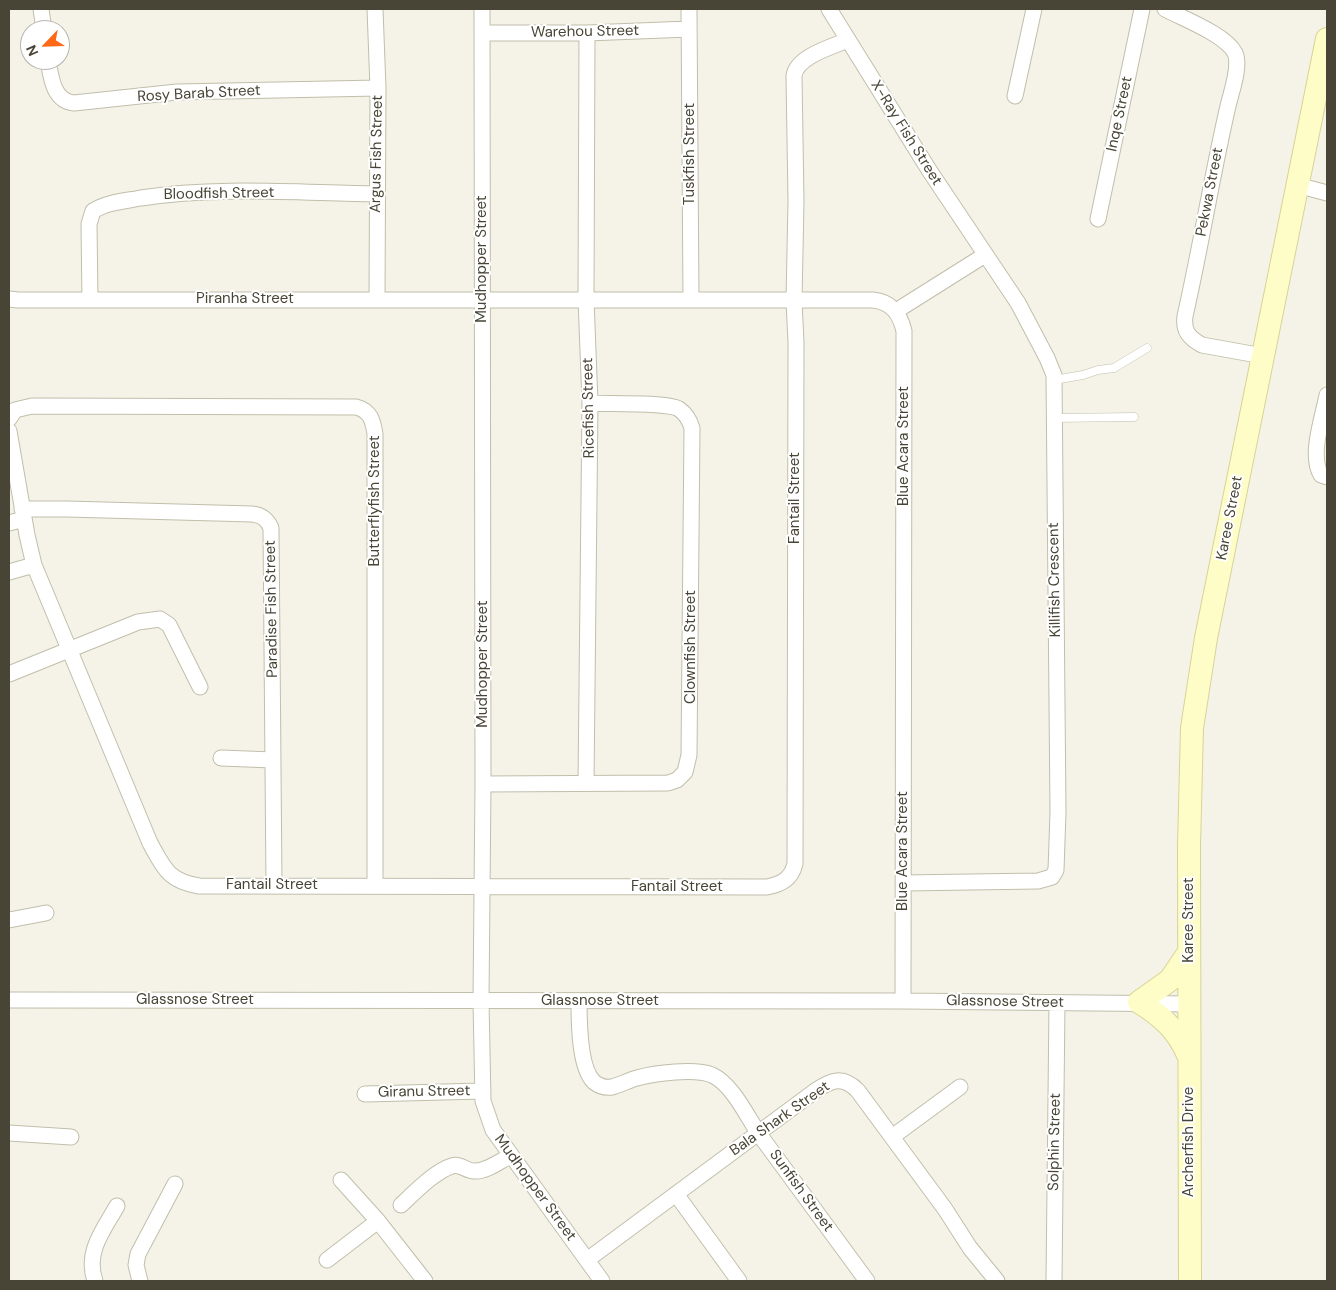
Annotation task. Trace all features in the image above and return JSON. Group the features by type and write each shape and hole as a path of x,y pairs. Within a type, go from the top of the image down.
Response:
{"street":[{"name":"Argus Fish Street","path":"375,9 378,88 376,299"},
{"name":"Mudhopper Street","path":"482,9 483,784 481,1001 483,1091 488,1120 493,1130 602,1281"},
{"name":"Tuskfish Street","path":"689,9 691,300"},
{"name":"X-Ray Fish Street","path":"830,9 929,170 985,255"},
{"path":"1015,96 1034,9"},
{"name":"Inqe Street","path":"1098,219 1142,9"},
{"name":"Pekwa Street","path":"1165,9 1225,41 1236,57 1236,74 1184,316 1186,333 1194,341 1202,345 1263,356"},
{"name":"Warehou Street","path":"482,33 587,33 689,29"},
{"name":"Ricefish Street","path":"586,783 590,403 586,299 587,33"},
{"name":"Karee Street","path":"1190,1004 1190,783 1194,715 1206,638 1327,39"},
{"name":"Fantail Street","path":"9,431 23,514 34,564 150,843 167,871 180,882 199,886 767,887 782,883 787,880 795,864 796,342 794,300 796,201 794,72 798,66 813,55 848,40"},
{"name":"Rosy Barab Street","path":"50,70 58,95 68,102 177,92 378,88"},
{"path":"1297,185 1327,193"},
{"name":"Bloodfish Street","path":"90,300 89,224 94,211 103,206 186,192 377,194"},
{"path":"481,300 879,300 889,304 896,311 985,255"},
{"name":"Killifish Crescent","path":"903,883 1044,880 1052,877 1056,870 1058,812 1054,380 1051,365 1018,304 985,255"},
{"name":"Piranha Street","path":"9,299 481,300"},
{"name":"Blue Acara Street","path":"896,311 904,331 902,1002"},
{"path":"1327,395 1316,457 1318,470 1321,475 1327,477"},
{"name":"Clownfish Street","path":"483,784 668,783 680,778 687,769 690,704 692,434 690,422 679,409 666,405 590,403"},
{"name":"Butterflyfish Street","path":"11,416 32,406 356,407 363,409 370,415 374,424 375,434 375,885"},
{"name":"Paradise Fish Street","path":"9,523 23,514 67,509 242,513 259,515 264,518 271,528 274,886"},
{"path":"9,572 34,564"},
{"path":"9,674 138,622 160,619 169,626 200,687"},
{"path":"221,758 273,760"},
{"path":"9,920 46,913"},
{"path":"1189,952 1170,980 1139,1002 1171,1025 1190,1058"},
{"name":"Glassnose Street","path":"9,1000 1139,1002 1190,1004"},
{"name":"Sunfish Street","path":"579,1001 579,1029 583,1054 589,1074 596,1084 612,1087 636,1078 675,1072 709,1074 726,1085 867,1281"},
{"name":"Solphin Street","path":"1054,1281 1056,1003"},
{"name":"Archerfish Drive","path":"1190,1004 1190,1281"},
{"name":"Bala Shark Street","path":"587,1260 758,1132 827,1084 843,1081 858,1091 945,1209 970,1248 997,1281"},
{"path":"892,1137 960,1087"},
{"name":"Giranu Street","path":"366,1094 483,1091"},
{"path":"9,1133 71,1137"},
{"path":"401,1204 438,1173 452,1166 461,1166 472,1171 480,1171 510,1156"},
{"path":"341,1180 378,1221 425,1281"},
{"path":"140,1281 136,1265 138,1254 175,1184"},
{"path":"676,1194 739,1281"},
{"path":"95,1281 92,1270 93,1252 117,1206"},
{"path":"327,1260 378,1221"}],"lane":[{"path":"1054,380 1114,368 1147,348"},
{"path":"1054,418 1134,417"}]}
